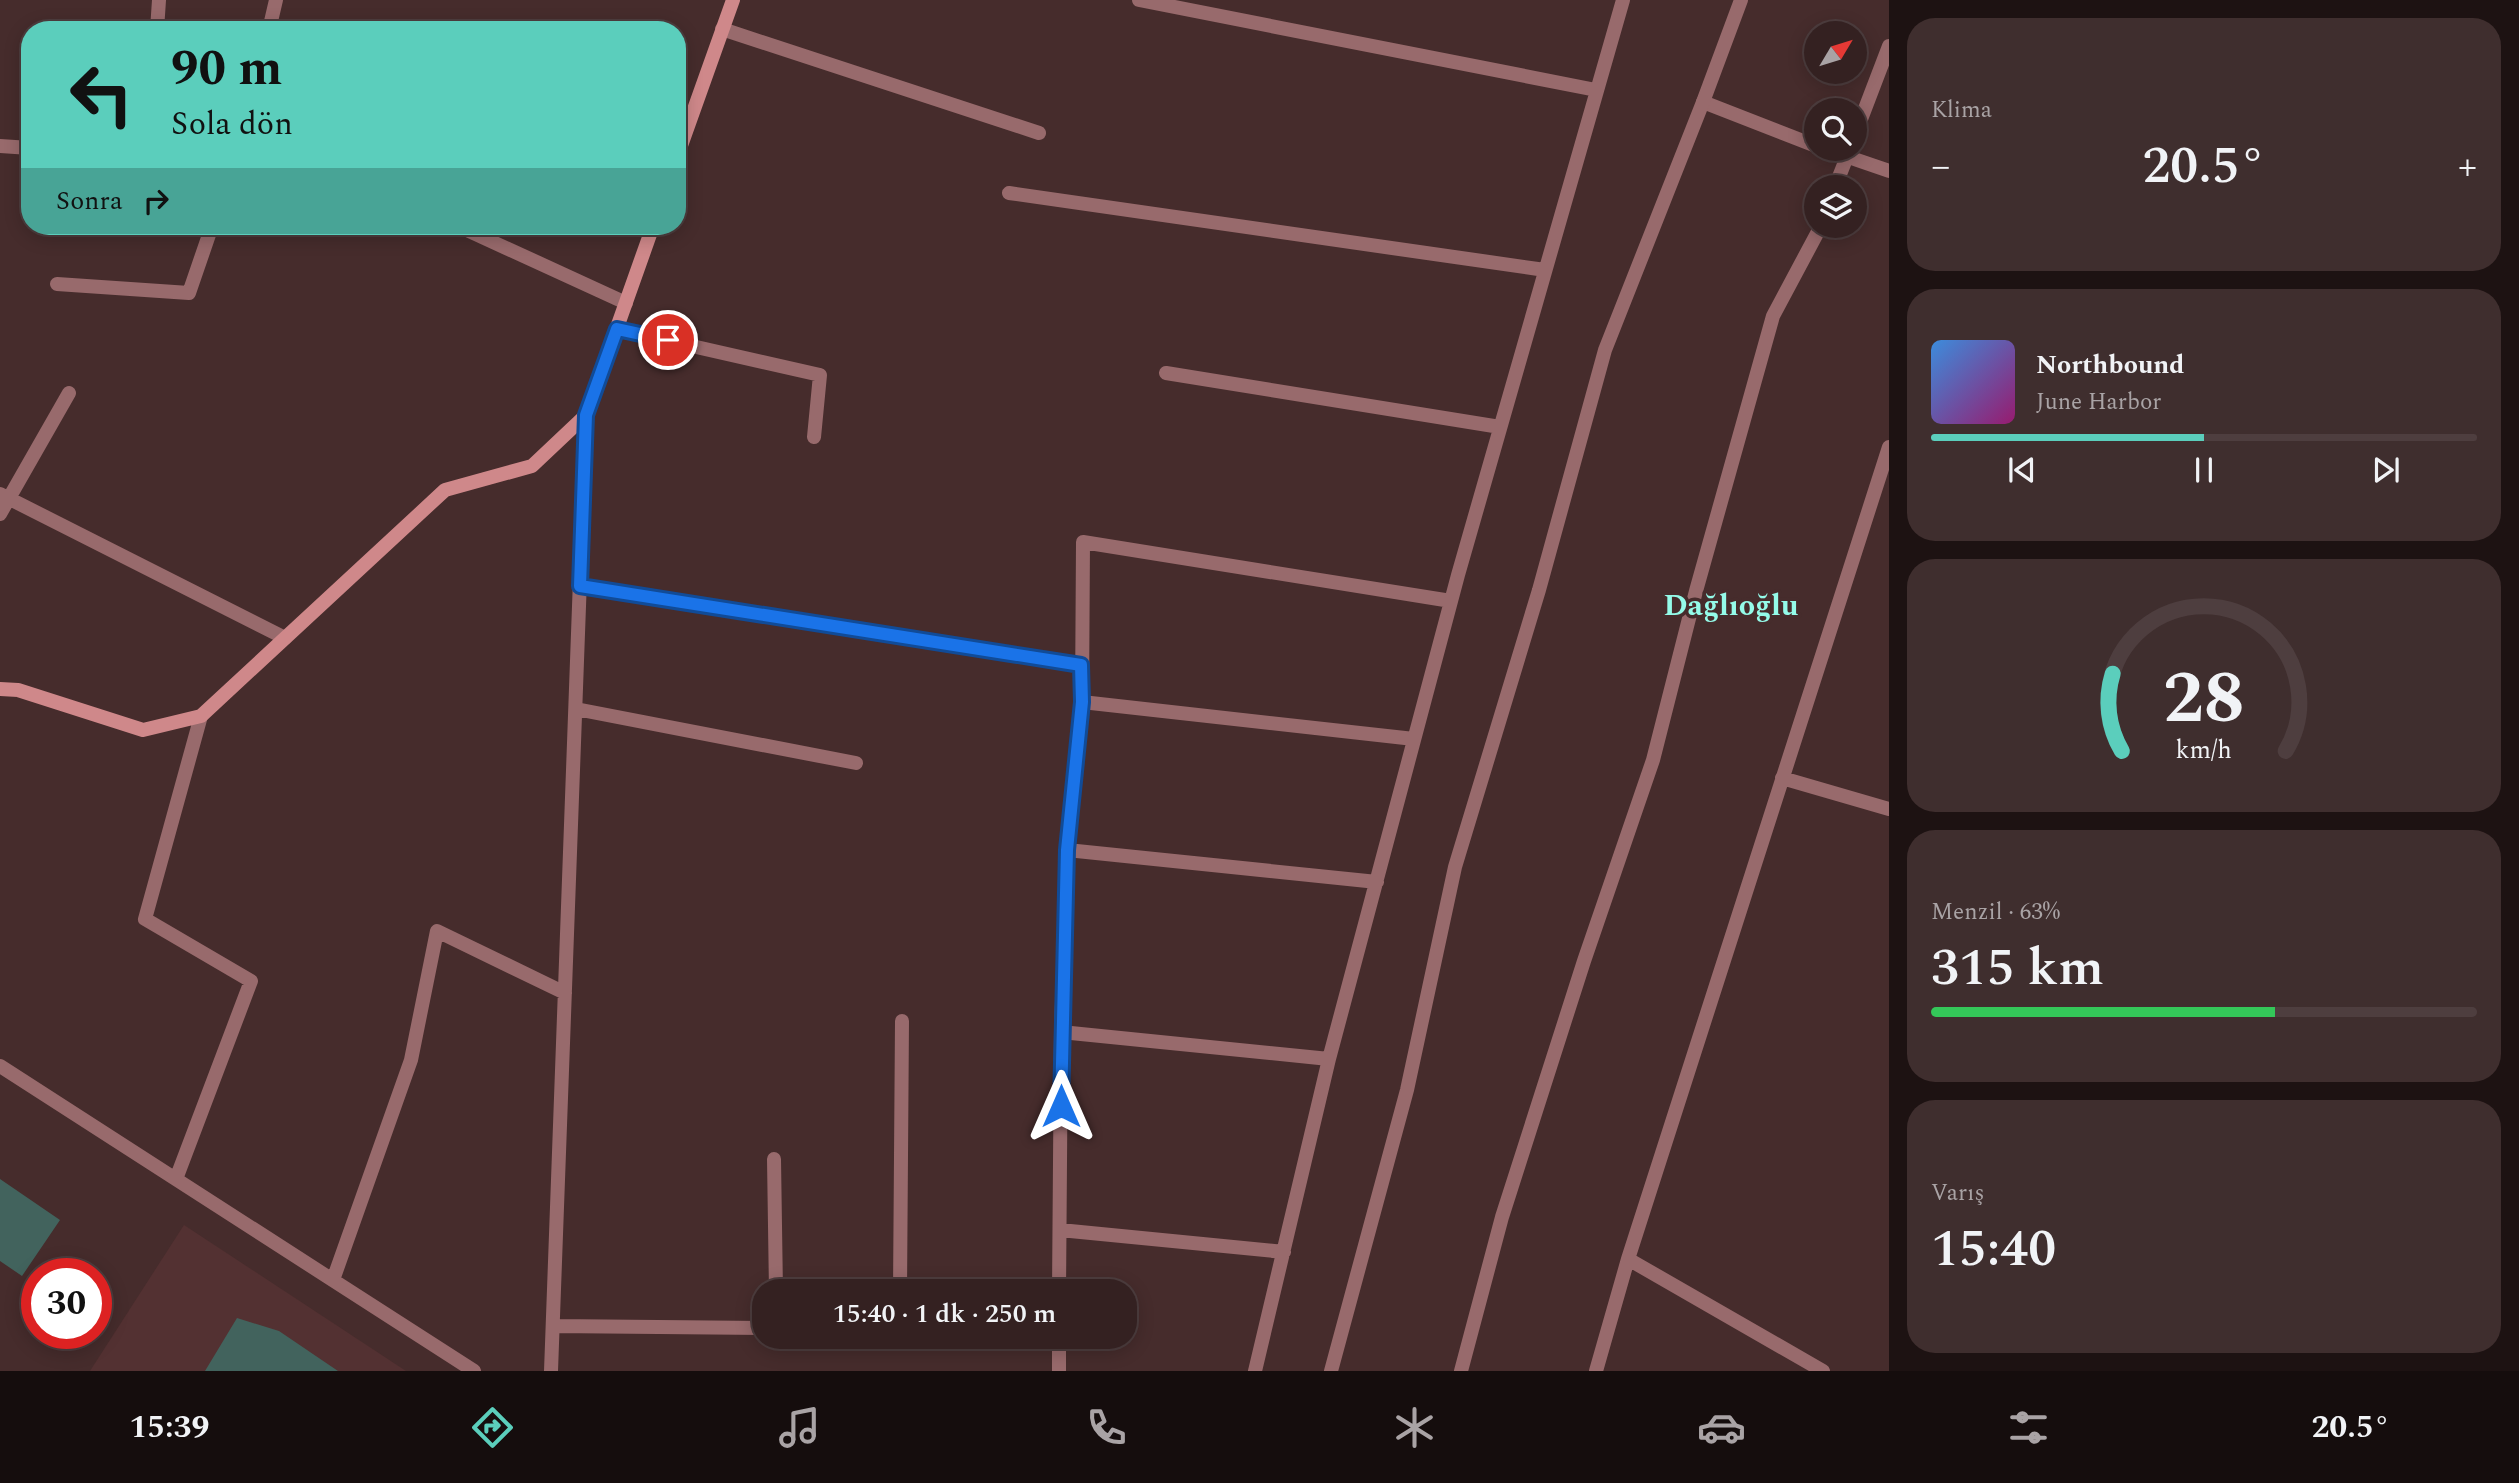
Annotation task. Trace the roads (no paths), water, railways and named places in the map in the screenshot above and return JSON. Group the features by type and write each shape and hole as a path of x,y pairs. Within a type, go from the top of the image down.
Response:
{"main road":[{"path":"686,132 733,0"},
{"path":"0,689 18,690 143,730 201,716 445,490 532,466 586,415 650,235"}],"street":[{"path":"158,21 159,0"},
{"path":"271,21 276,0"},
{"path":"1139,0 1596,90"},
{"path":"1255,1371 1329,1059 1451,601 1623,0"},
{"path":"1331,1371 1406,1090 1455,867 1539,590 1605,350 1741,0"},
{"path":"722,29 1039,133"},
{"path":"1867,104 1889,46"},
{"path":"1703,102 1804,141"},
{"path":"0,146 21,147"},
{"path":"1866,161 1889,171"},
{"path":"1009,193 1545,270"},
{"path":"57,284 189,293 209,235"},
{"path":"478,235 626,303"},
{"path":"1461,1371 1502,1217 1584,961 1653,760 1696,591 1773,316 1815,238"},
{"path":"617,329 820,375 814,437"},
{"path":"1166,373 1500,427"},
{"path":"0,514 4,496 69,393"},
{"path":"551,1371 586,415"},
{"path":"1595,1371 1628,1259 1887,456"},
{"path":"4,496 285,638"},
{"path":"1059,1279 1061,1032 1067,850 1082,702 1083,542 1451,601"},
{"path":"580,586 1081,665"},
{"path":"1082,702 1415,739"},
{"path":"576,709 856,763"},
{"path":"176,1179 251,981 145,919 201,716"},
{"path":"1782,778 1889,809"},
{"path":"1067,850 1377,882"},
{"path":"333,1280 411,1060 437,931 565,993"},
{"path":"900,1279 902,1021"},
{"path":"1061,1032 1329,1059"},
{"path":"0,1066 474,1371"},
{"path":"774,1159 776,1279"},
{"path":"1060,1230 1284,1252"},
{"path":"1628,1259 1823,1371"},
{"path":"553,1326 752,1328"},
{"path":"1059,1349 1059,1371"}],"district":[{"name":"Dağlıoğlu","path":"1731,605"}]}
